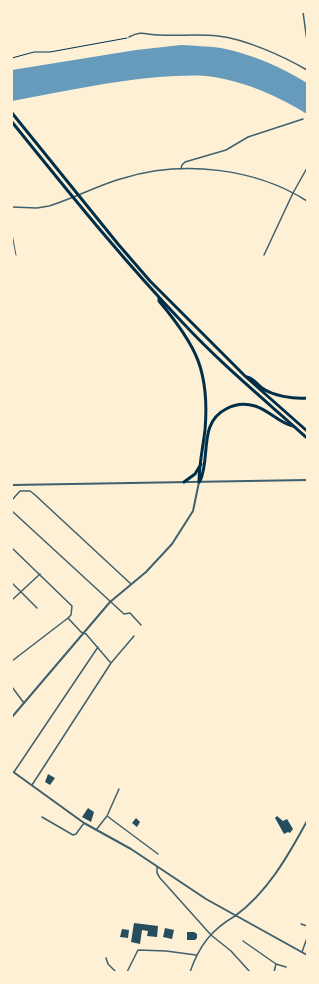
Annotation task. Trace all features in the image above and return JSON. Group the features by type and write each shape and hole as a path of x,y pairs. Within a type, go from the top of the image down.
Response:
{"highway":[{"path":"12,113 150,282 246,377 307,430"},
{"path":"12,122 80,206 159,297 226,366 307,438"},
{"path":"159,297 159,301 188,337 204,377 206,401 199,482"},
{"path":"246,377 251,378 263,389 283,396 307,398"},
{"path":"199,482 204,474 208,432 214,419 222,410 233,405 250,405 262,408 287,425 293,426"},
{"path":"184,482 195,474 200,464"}],"street":[{"path":"303,12 307,41"},
{"path":"129,37 142,32 157,35 179,34 220,36 285,58 307,70"},
{"path":"181,169 185,162 226,150 248,137 303,119"},
{"path":"264,256 293,193 307,168"},
{"path":"12,207 37,208 60,202 106,183 133,175 181,169 212,170 242,175 293,193 307,201"},
{"path":"12,485 307,480"},
{"path":"12,717 110,602 155,563 178,537 191,514 199,482"},
{"path":"12,500 16,494 25,490 34,494 131,584"},
{"path":"12,511 110,602 124,614 130,613 141,626"},
{"path":"12,548 72,604 71,615 68,618 12,661"},
{"path":"12,600 40,574"},
{"path":"12,583 37,608"},
{"path":"68,618 98,647 111,663"},
{"path":"32,785 111,663 134,636"},
{"path":"98,647 13,771 84,823 157,867 191,890 307,955"},
{"path":"12,687 24,703"},
{"path":"96,830 107,816 119,789"},
{"path":"42,816 73,835 76,834 84,823"},
{"path":"107,816 158,854"},
{"path":"190,972 196,956 205,940 249,905 266,886 307,821"},
{"path":"157,867 157,872 160,878 211,935 231,951 250,972"},
{"path":"301,924 307,926"},
{"path":"302,952 307,938"},
{"path":"243,941 276,964 286,968"},
{"path":"127,972 138,950 168,951 196,956"},
{"path":"106,958 108,964 116,972"},
{"path":"274,972 276,964"}],"lane":[{"path":"12,234 16,255"}],"path":[{"path":"12,58 34,52 50,52 86,44 121,40 129,37"}],"water":[{"path":"181,45 221,48 244,54 277,66 307,83 307,114 285,101 251,87 214,77 200,76 159,77 122,81 12,101 12,70 136,50"}],"building":[{"path":"48,774 55,778 50,785 45,782"},
{"path":"88,808 94,812 91,822 82,817"},
{"path":"277,816 283,821 287,819 293,829 290,833 288,832 284,834 275,818"},
{"path":"136,818 140,822 137,827 132,823"},
{"path":"134,923 158,926 157,937 147,936 148,931 142,930 140,944 131,942"},
{"path":"165,928 174,930 172,939 163,937"},
{"path":"122,929 129,930 128,938 120,937"},
{"path":"187,932 194,932 197,934 197,938 195,940 187,940"}]}
